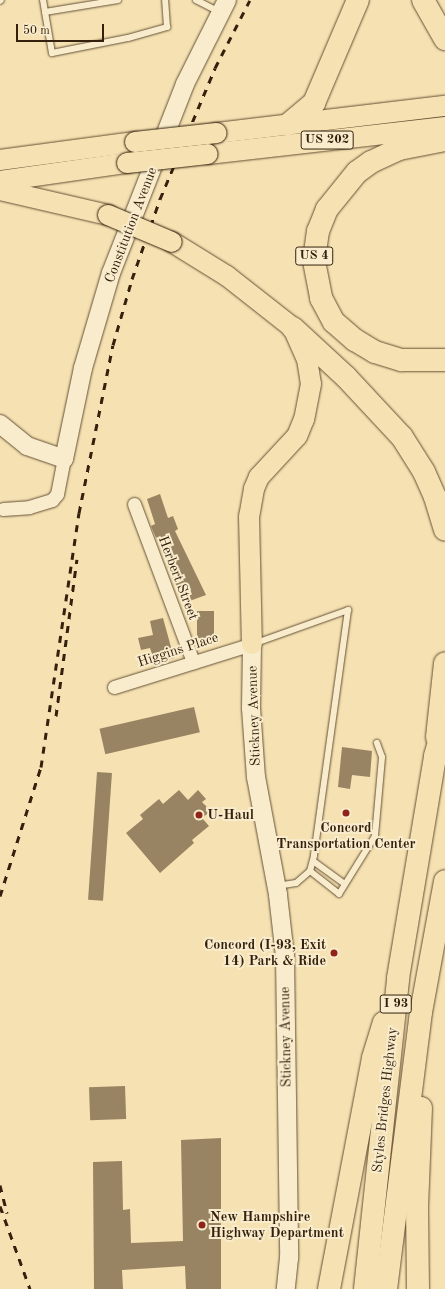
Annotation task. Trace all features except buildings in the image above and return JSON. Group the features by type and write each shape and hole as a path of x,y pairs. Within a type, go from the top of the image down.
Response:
{"highway":[{"path":"290,124 314,103 358,0"},
{"path":"423,0 445,39"},
{"name":"US 4","path":"445,140 399,149 371,162 357,172 327,209 318,231 314,261 317,287 324,304 334,322 354,340 375,352 402,360 445,360"},
{"path":"293,328 346,377 402,437 432,490 445,529"},
{"path":"435,756 445,663"},
{"name":"Styles Bridges Highway","path":"365,1289 398,978 435,756 445,722"},
{"name":"Styles Bridges Highway","path":"386,1289 421,1012 445,881"},
{"path":"418,1289 417,1206 432,946"},
{"path":"330,1289 373,1058 398,978"}],"main road":[{"name":"US 202","path":"0,160 135,142 445,106"},
{"name":"US 202","path":"0,181 127,163 445,127"},
{"path":"0,190 108,215 172,242 227,276 293,328 307,359 311,384 304,419 297,436 259,477 254,489 249,516 252,644"}],"street":[{"name":"Constitution Avenue","path":"64,459 83,368 111,273 185,84 224,6"},
{"path":"0,424 27,446 64,459 57,494 52,500 29,507 2,509"},
{"name":"Herbert Street","path":"134,504 193,662"},
{"name":"Higgins Place","path":"114,687 252,644"},
{"name":"Stickney Avenue","path":"252,644 251,708 256,776 277,886 285,956 289,1243 286,1289"}],"lane":[{"path":"43,0 52,53 128,38 167,27 165,0"},
{"path":"45,12 118,0"},
{"path":"196,0 224,6"},
{"path":"252,644 348,610 313,860 310,871 296,883 277,886"},
{"path":"310,871 339,894 375,836 382,758 377,744"},
{"path":"313,860 345,884"}],"railway":[{"path":"0,896 41,767 79,513 113,345 132,279 160,199 215,68 250,0"},
{"path":"56,716 77,559"},
{"path":"0,1185 7,1213"},
{"path":"0,1206 30,1289"}],"place":[{"name":"Concord Transportation Center","path":"346,813"},
{"name":"U-Haul","path":"199,815"},
{"name":"Concord (I-93, Exit 14) Park & Ride","path":"334,953"},
{"name":"New Hampshire Highway Department","path":"202,1225"}]}
